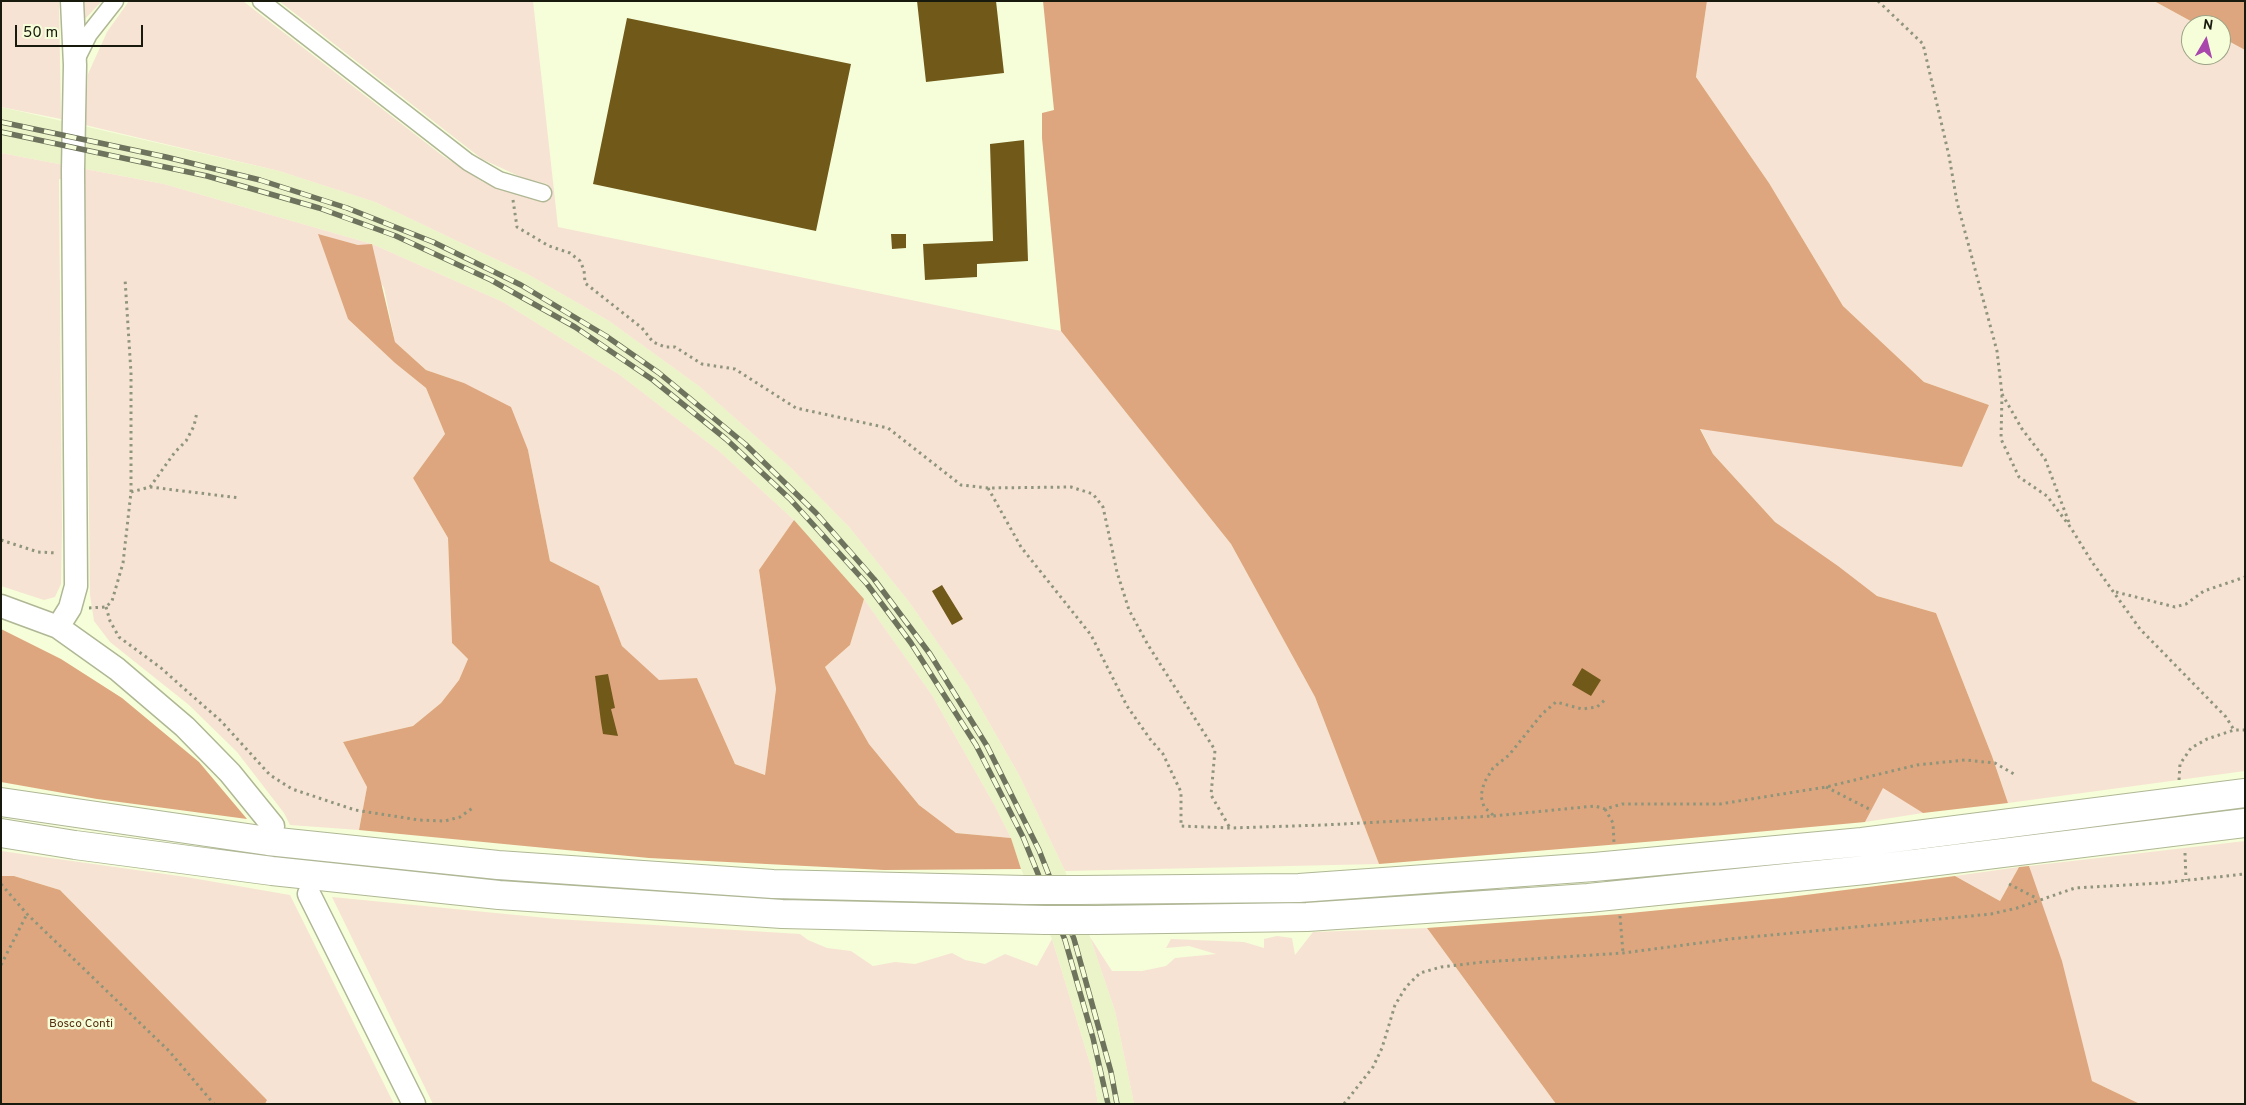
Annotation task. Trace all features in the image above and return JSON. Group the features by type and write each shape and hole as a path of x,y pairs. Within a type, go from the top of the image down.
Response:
{"highway":[{"path":"1,802 268,840 498,865 773,884 1079,890 1299,888 1594,867 1862,842 2245,793"},
{"path":"1,832 75,845 272,872 499,895 782,914 1096,920 1307,917 1588,898 1866,870 2245,823"}],"street":[{"path":"58,627 70,608 76,586 73,180 75,65 72,1"},
{"path":"75,65 89,34 115,1"},
{"path":"261,1 445,146 489,175 511,185 543,193"},
{"path":"1,606 58,627 117,669 185,727 230,773 273,826"},
{"path":"309,894 414,1104"}],"path":[{"path":"1878,1 1922,44 1957,202 1997,350 2002,394 2001,438 2019,477 2047,496 2140,629 2226,717 2234,730"},
{"path":"511,185 517,226 549,246 570,253 580,261 584,270 585,283 642,328 653,342 675,347 702,364 735,369 796,408 888,428 962,485 988,488 1071,487 1093,494 1103,507 1117,572 1129,610 1148,645 1215,750 1211,794 1230,828"},
{"path":"70,608 106,606 112,601 122,563 131,492 131,373 125,279"},
{"path":"2002,394 2022,429 2045,459 2071,528"},
{"path":"150,487 175,452 186,441 194,426 197,412"},
{"path":"131,492 150,487 240,498"},
{"path":"988,488 1021,547 1091,635 1127,706 1163,754 1181,792 1181,826 1230,828 1324,825 1493,816 1595,806 1605,809 1622,804 1720,804 1826,787 1918,764 1965,760 1995,763 2014,774"},
{"path":"1,540 38,552 76,555"},
{"path":"2115,592 2175,608 2186,604 2204,591 2245,577"},
{"path":"106,606 110,621 119,637 221,721 270,775 292,789 355,810 420,820 446,820 460,817 474,807"},
{"path":"1493,816 1484,807 1481,796 1484,783 1493,768 1527,734 1542,714 1556,702 1582,708 1597,707 1607,698"},
{"path":"2179,780 2180,764 2191,748 2207,739 2234,730 2245,730"},
{"path":"1826,787 1871,810"},
{"path":"1605,809 1613,823 1614,843"},
{"path":"2185,849 2186,880"},
{"path":"1344,1104 1372,1068 1382,1048 1395,1005 1406,987 1420,973 1441,967 1483,962 1623,953 1730,939 1991,914 2017,908 2075,888 2245,874"},
{"path":"1,884 27,914 169,1051 214,1104"},
{"path":"2009,884 2039,899"},
{"path":"1,965 27,914"},
{"path":"1620,914 1623,953"}],"shaded area":[{"path":"1,1 59,1 61,119 1,107"},
{"path":"83,1 102,1 83,21"},
{"path":"129,1 243,1 443,156 483,182 521,196 549,200 547,184 525,179 482,159 279,1 533,1 558,227 1061,331 1231,544 1315,697 1379,864 1065,871 1019,775 968,686 909,602 849,527 790,467 700,387 609,321 529,275 375,202 279,171 85,125 88,74 107,32"},
{"path":"1707,1 2154,1 2181,16 2181,65 2231,65 2231,42 2245,50 2245,771 2008,803 1992,756 1936,613 1877,596 1775,522 1713,454 1700,428 1962,467 1989,405 1924,382 1843,306 1769,183 1696,77"},
{"path":"1,107 279,171 375,202 529,275 609,321 700,387 790,467 849,527 909,602 968,686 1019,775 1065,871 1115,1011 1134,1104 1098,1104 1093,1073 1052,939 1021,869 1011,838 932,695 864,599 794,520 719,451 620,375 503,302 372,244 164,184 1,153"},
{"path":"1,153 164,184 372,244 503,302 620,375 719,451 794,520 759,570 776,689 765,775 735,764 697,678 659,681 622,646 599,586 550,561 528,450 464,383 426,370 395,342 384,288 358,245 319,235 348,319 395,363 426,388 445,434 413,478 448,538 452,643 468,659 459,680 441,703 413,726 343,742 367,787 359,830 290,825 284,813 237,752 189,705 110,642 94,621 90,595 85,182 59,179 61,584 55,597 44,600 1,586"},
{"path":"864,599 932,695 1011,838 956,833 919,805 869,744 825,667 850,645"},
{"path":"1883,787 1923,813 1865,822"},
{"path":"2245,841 2245,1104 2140,1104 2092,1081 2029,866"},
{"path":"1,851 186,877 290,895 394,1104 265,1104 267,1100 60,890 14,876 1,876"},
{"path":"2019,867 2000,901 1955,876"},
{"path":"332,897 557,919 800,934 808,940 827,948 851,951 873,966 895,962 915,964 952,953 965,960 985,964 1005,954 1037,966 1052,939 1093,1073 1098,1104 433,1104"},
{"path":"1427,928 1556,1104 1134,1104 1115,1011 1090,937 1112,971 1142,971 1166,966 1175,958 1216,954 1189,946 1166,948 1171,939 1244,942 1264,948 1264,939 1277,936 1292,938 1295,955 1313,932"}],"green space":[{"path":"1043,1 1707,1 1696,77 1769,183 1843,306 1924,382 1989,405 1962,467 1700,429 1713,454 1775,522 1877,596 1936,613 1992,756 2008,803 1923,813 1883,788 1865,822 1379,864 1315,697 1231,544 1061,331 1042,138 1042,113 1054,110"},
{"path":"2154,1 2245,1 2245,50 2231,42 2231,15 2181,16"},
{"path":"318,234 358,245 372,244 395,342 426,370 464,383 511,407 528,450 550,561 599,586 622,646 659,680 697,678 735,764 765,775 776,689 759,570 794,520 864,599 850,645 825,667 869,744 919,805 956,833 1011,838 1021,869 884,870 649,858 359,830 367,787 343,742 413,726 441,703 459,680 468,659 452,643 448,538 413,478 445,434 426,388 395,363 348,319"},
{"path":"1,629 61,659 122,698 199,762 247,819 97,799 1,782"},
{"path":"2029,866 2062,961 2092,1081 2140,1104 1556,1104 1427,928 1620,914 1782,898 1955,876 2000,901 2019,867"},
{"name":"Bosco Conti","path":"1,876 14,876 60,890 267,1100 265,1104 1,1104"}],"building":[{"path":"917,1 996,1 1004,73 926,82"},
{"path":"627,18 851,64 816,231 593,184"},
{"path":"1024,140 1028,261 977,264 977,277 925,280 923,244 993,241 990,144"},
{"path":"891,234 906,234 906,248 892,249"},
{"path":"942,585 963,619 952,625 932,591"},
{"path":"1582,668 1601,680 1591,696 1572,685"},
{"path":"608,674 615,708 611,709 618,736 603,734 601,722 595,676"}],"railway":[{"path":"1,122 166,157 260,180 347,208 433,242 521,285 606,336 659,373 745,444 816,513 874,579 930,654 987,746 1039,850 1074,939 1111,1072 1117,1104"},
{"path":"1,132 207,176 319,208 396,236 491,280 575,327 653,380 726,439 790,499 867,584 911,643 976,745 1023,837 1065,940 1093,1038 1108,1104"}]}
